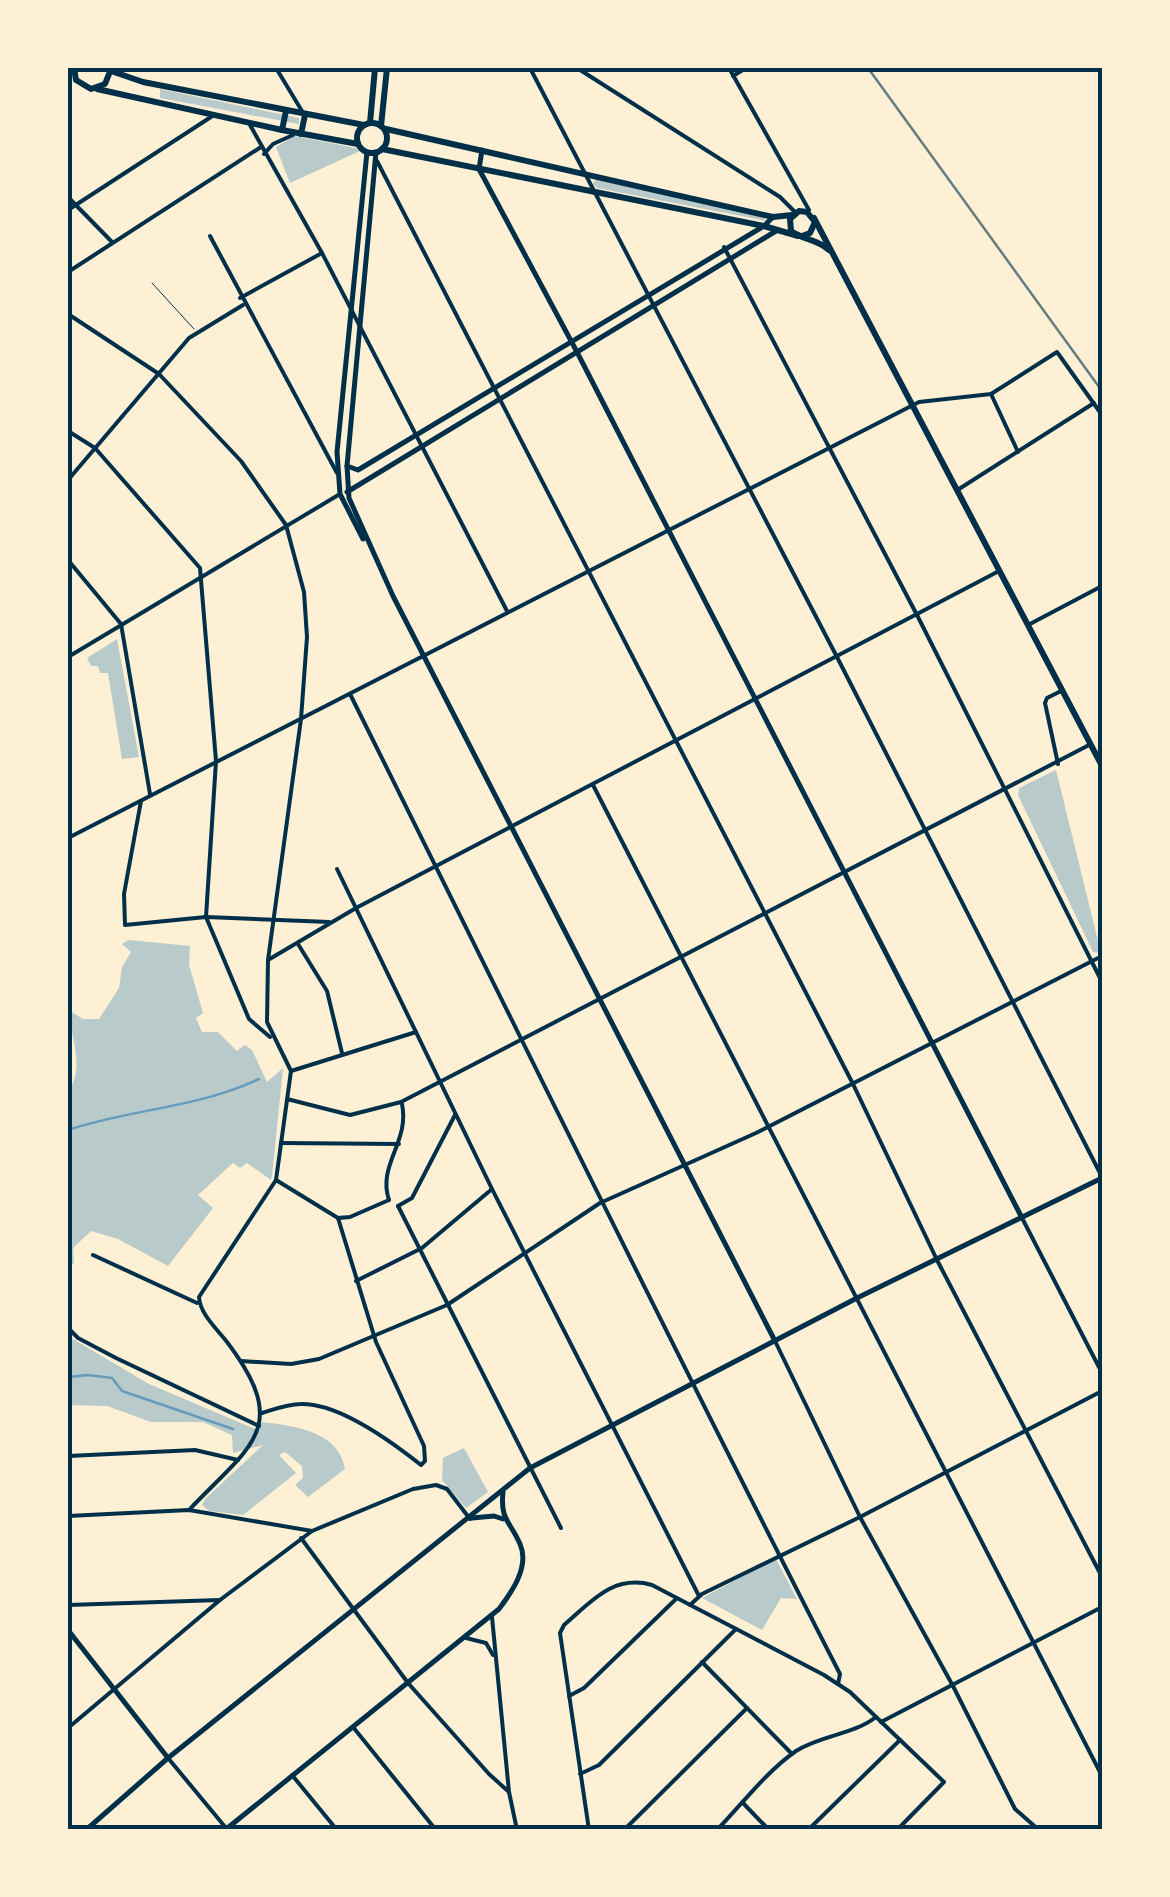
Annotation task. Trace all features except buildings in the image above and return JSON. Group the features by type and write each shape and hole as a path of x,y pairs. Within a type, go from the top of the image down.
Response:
{"main road":[{"path":"74,68 76,80 85,88"},
{"path":"358,144 357,136 367,124 375,68"},
{"path":"344,493 378,154 386,141 387,68"},
{"path":"96,89 106,84 111,69 125,78 156,85 367,124 773,217 803,210 812,216 1102,766"},
{"path":"152,102 156,85"},
{"path":"71,88 96,89 358,144 367,152 479,169 764,226 814,239 833,255"},
{"path":"282,130 286,111"},
{"path":"301,134 304,115"},
{"path":"482,150 479,169 669,529 1021,1216"},
{"path":"367,152 337,473 375,559 775,1341"},
{"path":"794,214 790,227 800,236"},
{"path":"800,236 813,230 812,216"},
{"path":"358,470 773,217"},
{"path":"344,493 777,231"},
{"path":"346,466 358,470"},
{"path":"358,470 358,478 364,482"},
{"path":"86,1830 168,1758 530,1468 857,1298 1102,1177"},
{"path":"226,1829 492,1617 508,1597 522,1564 521,1544 503,1519 503,1490"},
{"path":"470,1518 503,1519"},
{"path":"68,1630 168,1758"}],"street":[{"path":"276,68 304,115"},
{"path":"530,68 1102,1177"},
{"path":"577,68 780,197 794,214"},
{"path":"729,68 812,216"},
{"path":"733,76 746,68"},
{"path":"68,210 214,115"},
{"path":"248,123 322,253 506,611"},
{"path":"264,154 282,139 301,134"},
{"path":"68,272 261,147"},
{"path":"378,154 493,387 853,1084 937,1260 1102,1576"},
{"path":"68,197 112,242"},
{"path":"210,236 337,473"},
{"path":"724,247 1008,790 1102,982"},
{"path":"240,298 322,253"},
{"path":"68,480 196,332 244,304"},
{"path":"68,314 159,374 240,461 286,526 302,574 306,611 302,719 268,960 266,1016 291,1071 276,1180 201,1290 199,1304"},
{"path":"68,838 920,402 991,394 1057,352 1102,415"},
{"path":"991,394 1018,452"},
{"path":"956,491 1094,403"},
{"path":"68,431 94,448 200,568 216,760 206,917 249,1019 275,1041"},
{"path":"68,657 344,493"},
{"path":"68,560 121,624 151,796"},
{"path":"268,960 331,921 999,571"},
{"path":"1028,625 1102,586"},
{"path":"1058,764 1045,703 1062,691"},
{"path":"350,694 600,1203 840,1674 838,1684"},
{"path":"286,1099 350,1115 402,1102 1091,744"},
{"path":"593,785 1102,1776"},
{"path":"141,801 124,894 126,925 206,917 331,921"},
{"path":"337,870 492,1189 699,1596"},
{"path":"298,944 327,991 342,1053"},
{"path":"241,1361 305,1363 447,1305 600,1203 686,1167 1102,956"},
{"path":"291,1071 417,1032"},
{"path":"402,1102 405,1123 385,1179 389,1200 398,1206 560,1528"},
{"path":"398,1206 412,1198 456,1114"},
{"path":"281,1143 398,1144"},
{"path":"276,1180 338,1218 350,1217 389,1200"},
{"path":"356,1281 418,1250 492,1189"},
{"path":"1021,1216 1102,1372"},
{"path":"262,1412 299,1404 320,1406 370,1430 423,1464 426,1452 376,1342 338,1218"},
{"path":"93,1255 199,1304 241,1361 262,1412 256,1438 189,1510"},
{"path":"68,1328 78,1338 132,1366 259,1426"},
{"path":"775,1341 860,1517 1015,1809 1039,1830"},
{"path":"690,1605 699,1596 1102,1391"},
{"path":"68,1456 195,1450 238,1460"},
{"path":"68,1728 220,1600 312,1531 424,1486 447,1489 470,1518"},
{"path":"68,1516 189,1510 312,1531"},
{"path":"301,1538 408,1682 509,1792"},
{"path":"589,1830 560,1636 564,1625 617,1584 646,1583 838,1684 944,1782 897,1830"},
{"path":"569,1696 584,1688 676,1598"},
{"path":"68,1605 220,1600"},
{"path":"717,1830 792,1754 823,1737 860,1727 953,1686 1102,1607"},
{"path":"492,1617 509,1792 517,1830"},
{"path":"580,1774 600,1765 736,1628"},
{"path":"465,1638 486,1643 495,1659"},
{"path":"702,1662 792,1754"},
{"path":"624,1830 747,1708"},
{"path":"353,1727 436,1830"},
{"path":"808,1830 900,1740"},
{"path":"168,1758 226,1829"},
{"path":"292,1775 336,1830"},
{"path":"744,1803 769,1830"}],"lane":[{"path":"152,283 196,332"}],"shaded area":[{"path":"160,89 299,118 299,124 160,98"},
{"path":"295,136 360,151 290,183 276,147"},
{"path":"596,179 766,221 597,188 593,184"},
{"path":"117,639 139,757 122,759 108,673 100,673 98,666 91,666 87,658"},
{"path":"1056,770 1101,953 1093,952 1018,795 1019,788"},
{"path":"129,940 190,946 189,965 203,1013 196,1018 202,1032 218,1032 237,1051 245,1045 252,1050 267,1082 283,1068 272,1176 271,1180 247,1163 240,1168 233,1163 198,1195 213,1208 168,1266 118,1239 91,1231 73,1248 74,1263 68,1266 68,1092 77,1063 70,1011 83,1019 99,1019 119,988 122,967 131,952 122,944"},
{"path":"68,1336 149,1384 255,1429 262,1422 325,1438 341,1456 345,1469 308,1497 295,1485 303,1478 302,1466 285,1452 279,1455 296,1473 243,1515 209,1511 202,1505 205,1499 263,1445 233,1453 232,1435 203,1422 151,1422 107,1406 68,1405"},
{"path":"464,1448 488,1492 466,1508 442,1480 443,1458"},
{"path":"776,1559 797,1599 781,1598 762,1630 702,1598"}],"waterway":[{"path":"68,1130 212,1096 259,1079"},
{"path":"68,1377 112,1378 122,1391 233,1429"}],"railway":[{"path":"868,68 1102,391"}]}
